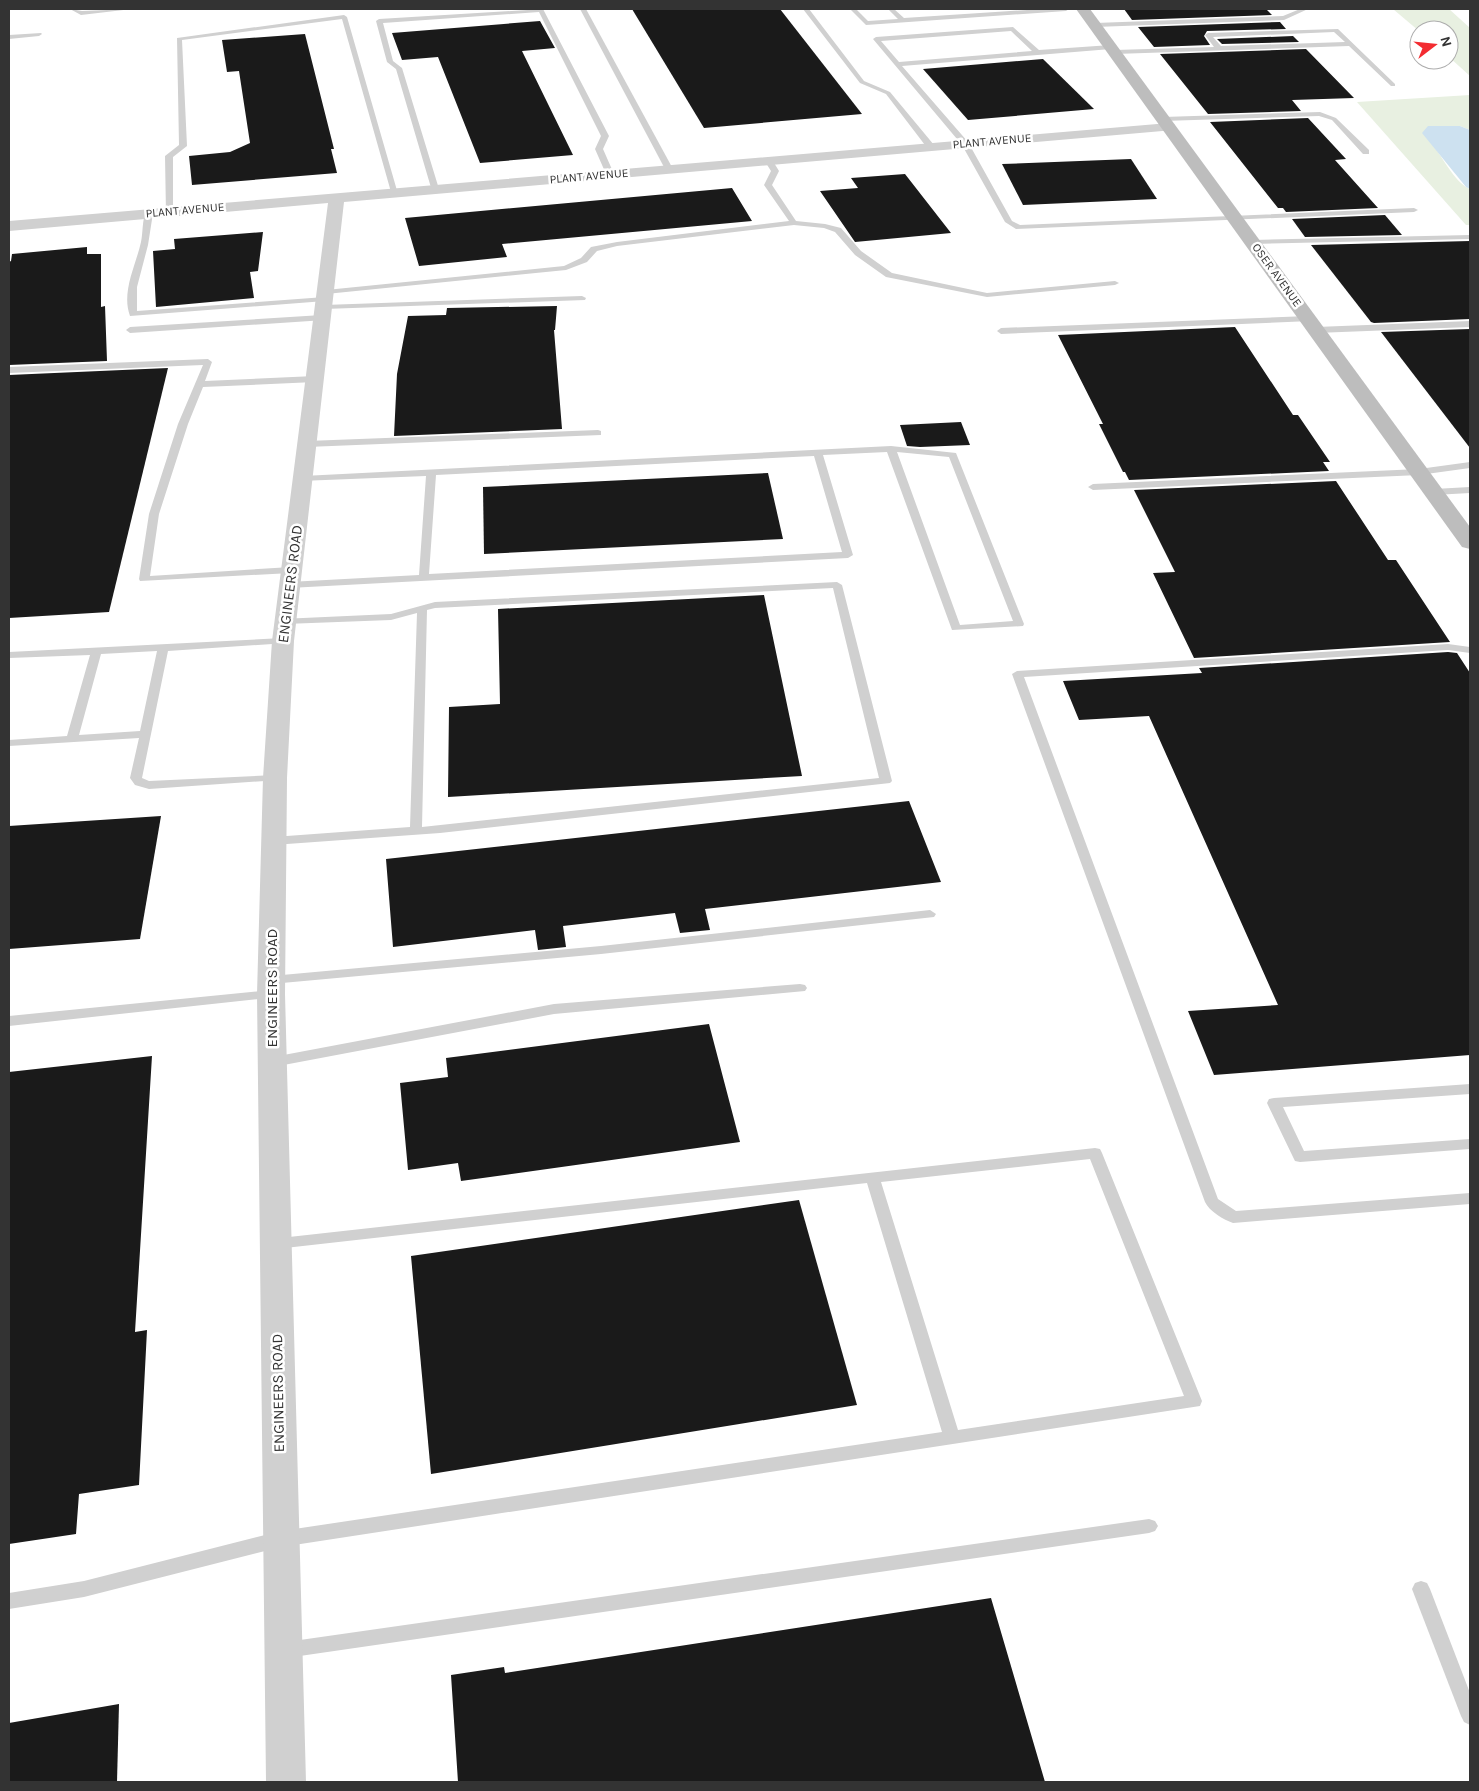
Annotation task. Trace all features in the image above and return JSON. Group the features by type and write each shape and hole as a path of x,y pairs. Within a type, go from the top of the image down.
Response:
{"street":[{"name":"OSER AVENUE","path":"1083,9 1470,542"},
{"name":"PLANT AVENUE","path":"9,226 965,144 1166,123"},
{"name":"ENGINEERS ROAD","path":"286,1782 271,987 275,778 284,631 337,197"}],"lane":[{"path":"73,9 77,12 87,13 129,9"},
{"path":"583,9 669,169"},
{"path":"806,9 862,82 888,93 931,147"},
{"path":"853,9 859,9"},
{"path":"853,9 866,23 1066,9"},
{"path":"891,9 902,20"},
{"path":"1095,25 1284,18 1305,9"},
{"path":"435,188 399,68 390,62 379,21 541,10 605,136 599,149 610,174"},
{"path":"168,212 168,156 183,146 179,39 344,17 395,192"},
{"path":"1037,52 1013,29 876,39 965,144 1009,222 1019,227 1414,210"},
{"path":"1219,48 1208,35 1336,30 1393,85"},
{"path":"9,37 39,34"},
{"path":"897,64 1037,52 1351,44"},
{"path":"1166,123 1320,114 1334,119 1366,152"},
{"path":"768,160 775,171 768,185 794,223"},
{"path":"149,214 144,245 134,274 131,302 133,314 324,304 582,298"},
{"path":"130,330 324,304 566,268 584,260 594,249 617,244 794,223 824,226 838,230 858,253 889,275 987,295 1115,283"},
{"path":"1253,242 1470,237"},
{"path":"1001,331 1470,324"},
{"path":"9,370 208,362 182,424 154,514 144,579 424,578 848,555 818,454"},
{"path":"200,384 315,379"},
{"path":"307,444 598,433"},
{"path":"303,479 891,449 953,455 1018,624 956,628 891,449"},
{"path":"1092,487 1419,472 1470,465"},
{"path":"424,578 430,473"},
{"path":"1434,492 1470,490"},
{"path":"9,655 163,648 391,617 435,606 837,585 886,781 416,831 273,841"},
{"path":"416,831 422,610"},
{"path":"163,648 136,778 139,783 150,785 275,778"},
{"path":"1470,650 1448,648 1017,674 1212,1202 1233,1217 1470,1198"},
{"path":"72,739 96,651"},
{"path":"9,743 146,734"},
{"path":"9,1021 271,987 930,914"},
{"path":"273,1062 554,1009 800,988"},
{"path":"1470,1090 1274,1103 1300,1157 1470,1144"},
{"path":"9,1601 84,1589 281,1539 1194,1401 1095,1154 276,1243"},
{"path":"873,1178 952,1438"},
{"path":"283,1650 1149,1526"},
{"path":"1421,1589 1470,1716"}],"green space":[{"path":"1393,9 1449,9 1470,28 1470,76 1459,66 1459,20 1409,20 1409,23"},
{"path":"1470,95 1470,130 1460,126 1437,151 1456,178 1470,189 1470,225 1466,225 1357,102"}],"water":[{"path":"1428,126 1460,126 1470,130 1470,189 1466,187 1422,133"}],"building":[{"path":"632,9 780,9 862,114 704,128"},
{"path":"1124,9 1266,9 1272,15 1132,20"},
{"path":"540,21 555,48 522,51 573,155 480,163 438,57 402,60 392,33"},
{"path":"1280,22 1286,29 1207,31 1204,36 1210,45 1154,47 1138,27"},
{"path":"305,34 334,149 331,149 337,173 192,185 189,156 230,152 250,143 239,71 227,72 222,40"},
{"path":"1293,36 1299,42 1222,44 1217,39"},
{"path":"1306,49 1354,98 1292,100 1301,111 1208,114 1160,54"},
{"path":"1043,59 1094,109 968,120 923,69"},
{"path":"1308,118 1346,159 1335,160 1378,208 1286,212 1283,208 1278,208 1210,122"},
{"path":"1131,159 1157,199 1023,205 1002,164"},
{"path":"905,174 951,233 855,242 820,191 858,188 851,178"},
{"path":"732,188 752,221 502,244 507,257 419,266 405,218"},
{"path":"1385,215 1402,235 1305,237 1292,219"},
{"path":"263,232 258,271 250,272 254,298 156,307 153,251 175,249 174,239"},
{"path":"1470,241 1470,319 1374,323 1371,322 1311,245"},
{"path":"87,247 87,254 101,254 101,307 105,306 107,361 9,365 9,262 11,261 12,254"},
{"path":"557,306 554,330 562,429 394,436 397,374 408,316 446,315 447,308"},
{"path":"1235,327 1293,415 1298,415 1330,462 1323,462 1329,471 1129,480 1125,472 1123,472 1099,424 1103,424 1058,335"},
{"path":"1470,329 1470,448 1381,332"},
{"path":"168,368 109,612 9,618 9,375"},
{"path":"961,422 970,445 907,446 900,425"},
{"path":"768,473 783,539 484,554 483,487"},
{"path":"1336,481 1388,560 1396,560 1450,642 1194,658 1153,573 1175,572 1134,490"},
{"path":"764,595 802,776 448,797 449,707 500,704 498,609"},
{"path":"1448,652 1457,653 1470,673 1470,1055 1214,1075 1188,1011 1278,1005 1149,716 1079,720 1063,681 1202,673 1199,668"},
{"path":"909,801 941,882 705,909 710,930 680,933 675,913 563,926 566,947 538,950 535,930 393,947 386,859"},
{"path":"161,816 140,939 9,949 9,826"},
{"path":"709,1024 740,1142 461,1181 458,1163 408,1170 400,1083 448,1077 446,1058"},
{"path":"152,1056 135,1332 147,1330 139,1485 79,1494 76,1534 9,1544 9,1072"},
{"path":"799,1200 857,1405 431,1474 411,1256"},
{"path":"991,1598 1045,1782 458,1782 451,1675 504,1667 505,1673"},
{"path":"119,1704 117,1782 9,1782 9,1723"}]}
